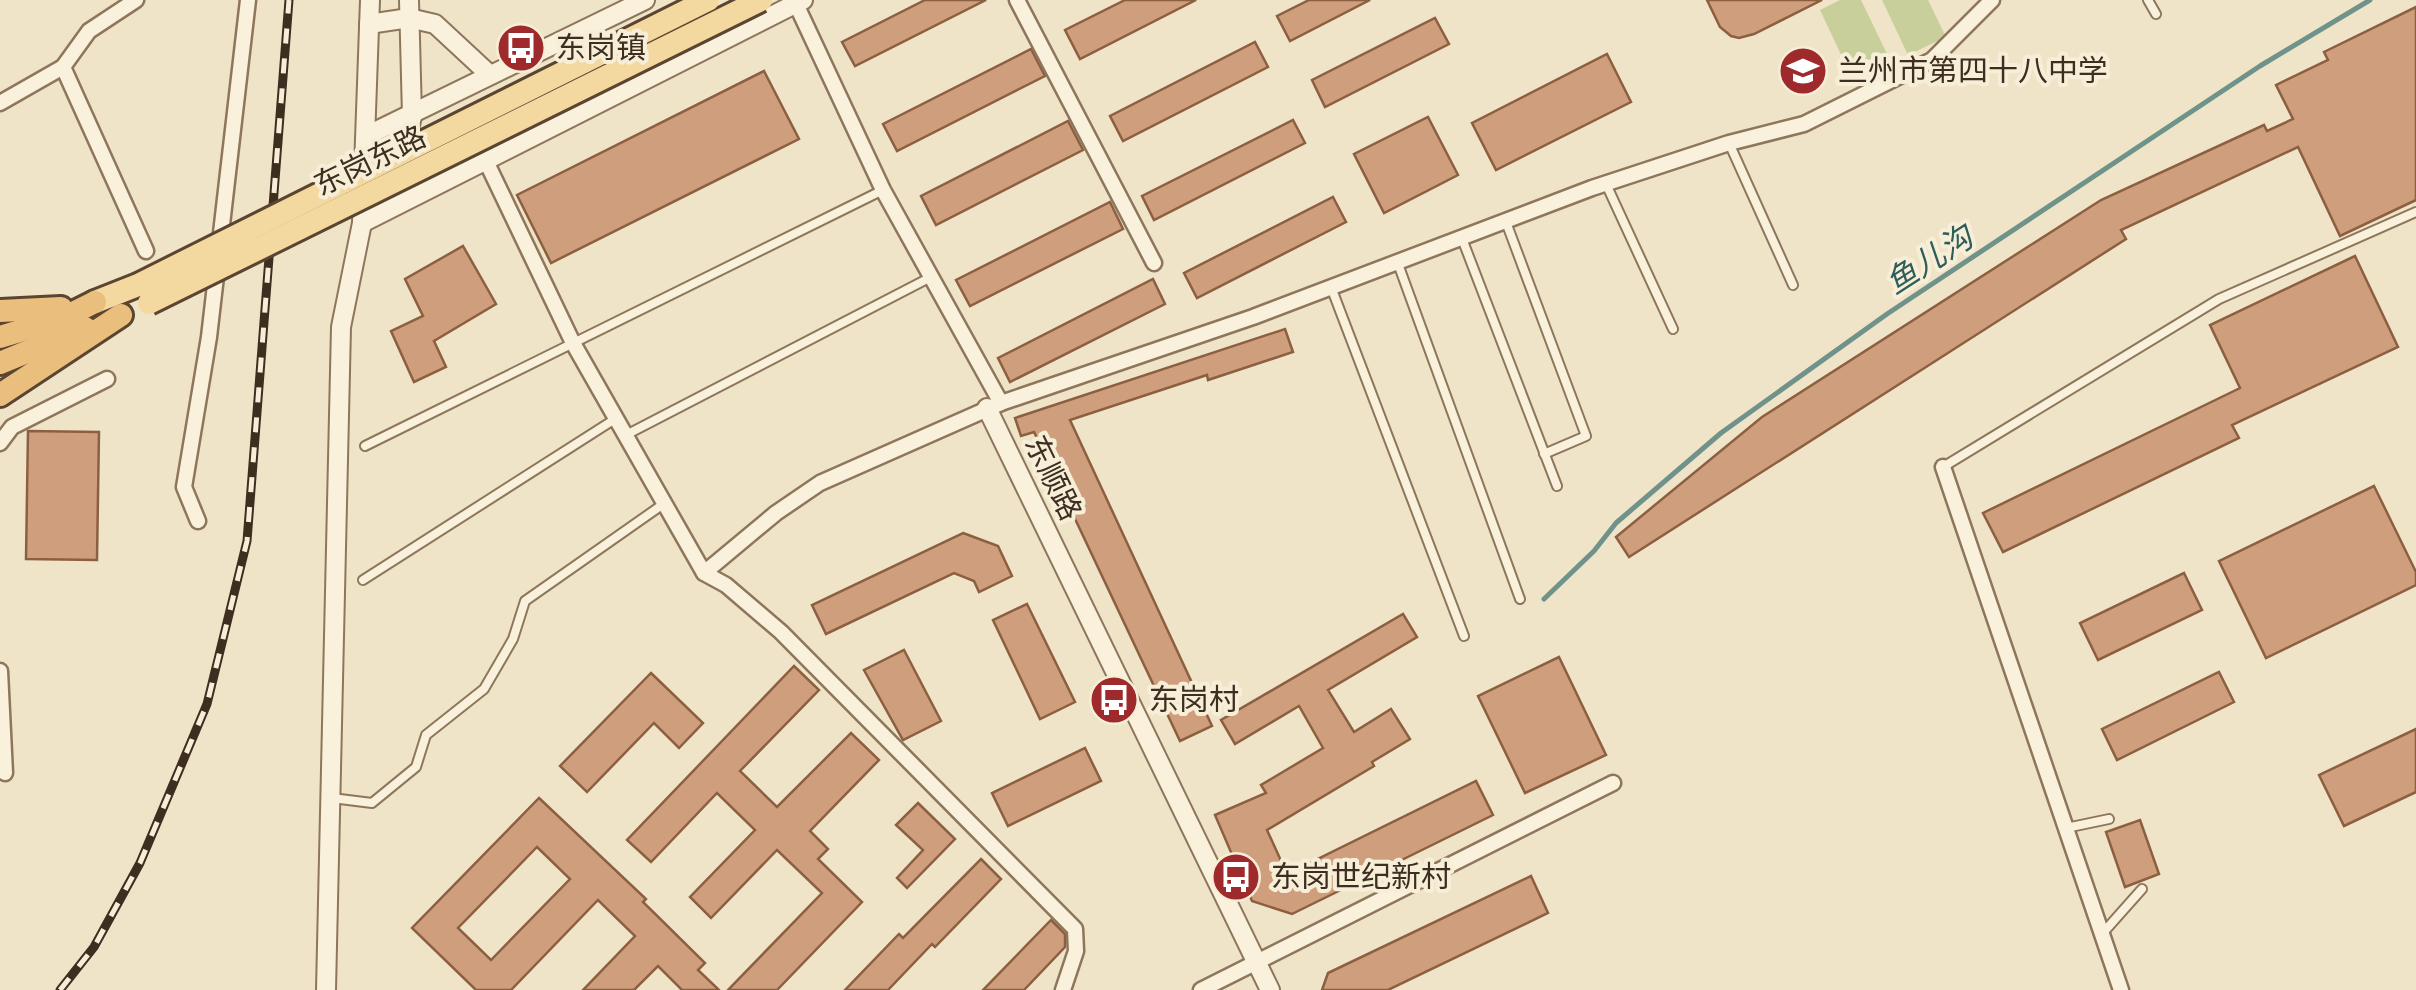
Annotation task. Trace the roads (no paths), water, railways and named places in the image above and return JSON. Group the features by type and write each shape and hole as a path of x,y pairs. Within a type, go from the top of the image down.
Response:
{"highway":[{"path":"2,311 44,310 95,302"},
{"name":"东岗东路","path":"0,337 63,318 95,302"},
{"path":"0,395 121,315"},
{"name":"东岗东路","path":"0,363 121,315"},
{"path":"0,371 50,342"}],"main road":[{"name":"东岗东路","path":"121,315 143,294 708,0"},
{"name":"东岗东路","path":"95,302 143,294 761,0"}],"street":[{"path":"0,103 63,67 89,30 136,0"},
{"path":"198,522 184,487 209,337 248,0"},
{"path":"326,990 342,327 362,222 370,0"},
{"path":"366,136 644,0"},
{"path":"1018,0 1154,263"},
{"path":"704,574 776,513 820,483 994,406 1253,317 1606,184 1804,124 1932,60 1992,0"},
{"path":"362,222 800,2"},
{"name":"东顺路","path":"800,2 883,190 994,406 1270,990"},
{"path":"369,24 409,9"},
{"path":"409,9 435,24 490,75"},
{"path":"392,206 412,116 409,9"},
{"path":"63,67 146,251"},
{"path":"485,160 573,343 704,574 726,585 782,632 1075,929 1076,951 1063,990"},
{"path":"0,442 12,427 106,379"},
{"path":"1943,467 2122,990"},
{"path":"0,671 5,773"},
{"path":"1200,990 1614,783"}],"lane":[{"path":"2148,0 2156,14"},
{"path":"1729,144 1794,285"},
{"path":"1606,184 1673,329"},
{"path":"365,446 883,190"},
{"path":"1943,467 2219,299 2416,212"},
{"path":"1506,222 1586,436 1544,454"},
{"path":"1461,236 1557,486"},
{"path":"1397,261 1520,599"},
{"path":"624,436 931,277"},
{"path":"1332,287 1464,636"},
{"path":"363,580 615,419"},
{"path":"332,798 372,803 416,768 426,735 484,689 513,639 525,601 662,505"},
{"path":"2066,828 2110,818"},
{"path":"2102,934 2142,889"}],"waterway":[{"name":"鱼儿沟","path":"1544,599 1594,551 1616,523 1721,433 1887,314 2260,66 2370,0"}],"railway":[{"path":"60,990 94,947 140,863 207,704 247,541 289,0"}],"place":[{"name":"东岗镇","path":"521,48"},
{"name":"兰州市第四十八中学","path":"1803,71"},
{"name":"东岗村","path":"1114,700"},
{"name":"东岗世纪新村","path":"1236,877"}]}
